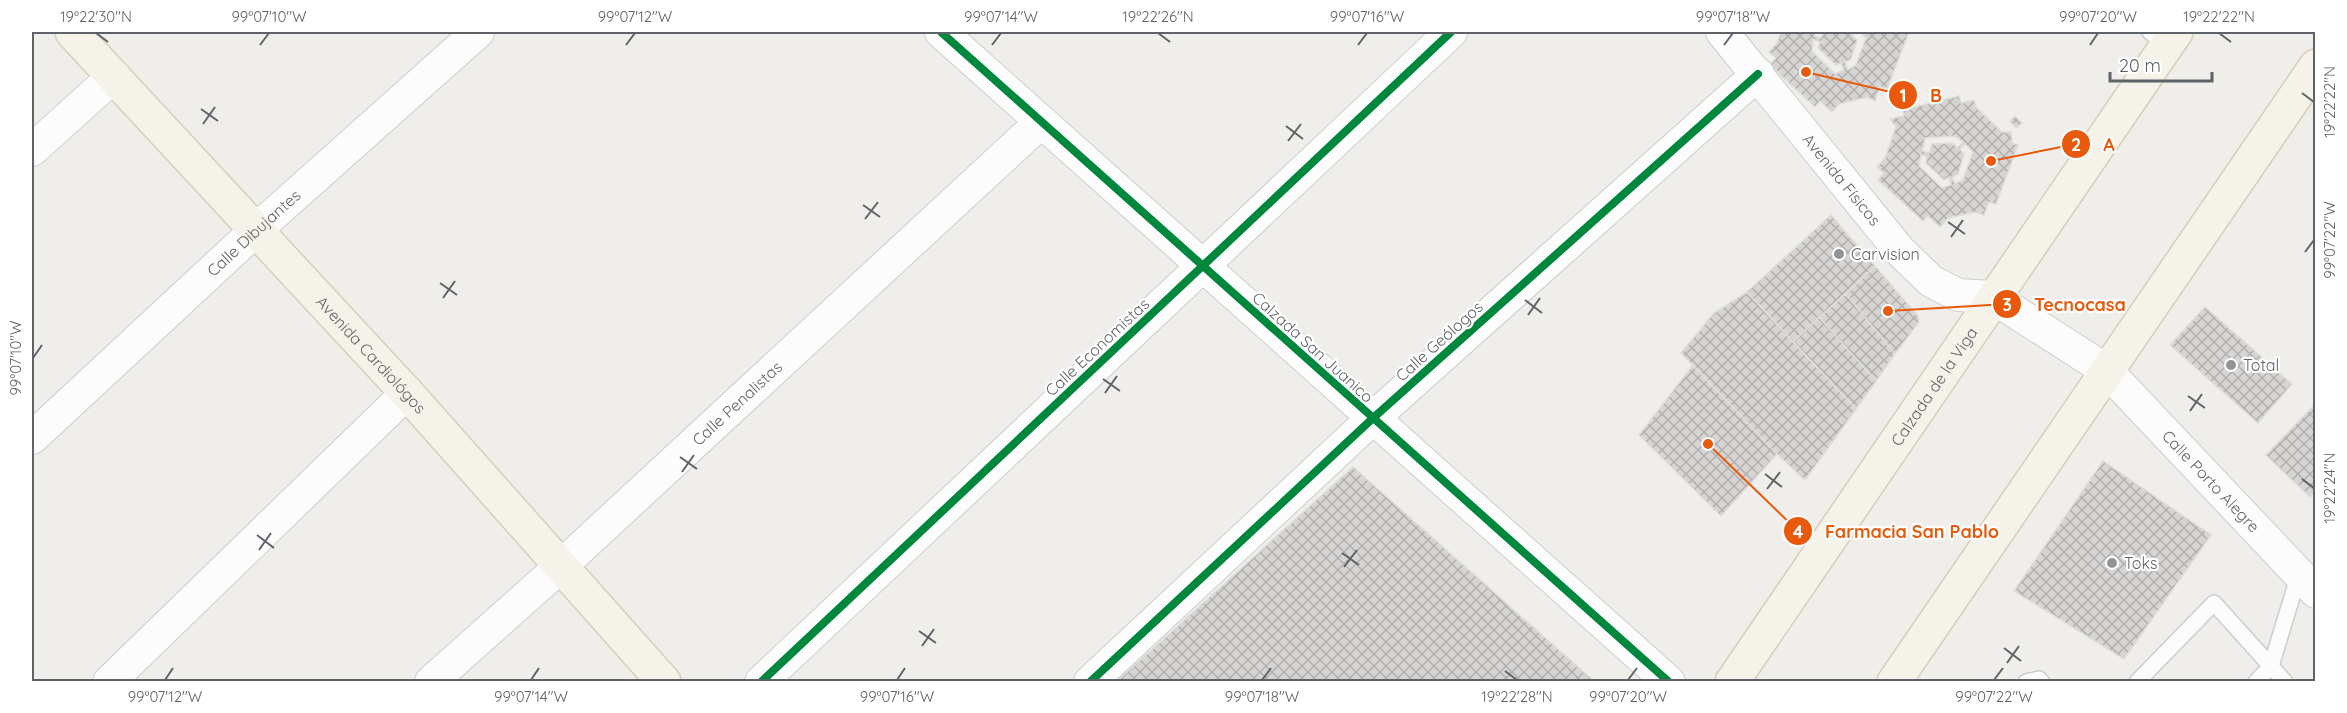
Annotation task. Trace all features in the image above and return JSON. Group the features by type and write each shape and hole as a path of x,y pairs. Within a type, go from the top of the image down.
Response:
{"main road":[{"name":"Avenida Cardiológos","path":"72,32 407,393 664,681"},
{"name":"Calzada de la Viga","path":"1732,681 1992,297 2072,186 2165,36"},
{"path":"1905,676 2106,370 2316,66"}],"street":[{"name":"Calle Dibujantes","path":"32,438 257,229 478,32"},
{"name":"Calzada San Juanico","path":"941,32 1372,419 1669,681"},
{"name":"Calle Economistas","path":"761,681 1451,32"},
{"name":"Avenida Físicos","path":"1722,32 1900,251 1915,266 1931,280 1958,295 1992,297 2106,370"},
{"name":"Calle Geólogos","path":"1090,681 1372,419 1758,74"},
{"path":"32,150 114,76"},
{"name":"Calle Penalistas","path":"431,681 561,566 1040,123"},
{"name":"Calle Porto Alegre","path":"2106,370 2310,575"},
{"path":"109,681 407,393"}],"lane":[{"path":"2256,681 2271,666 2310,575"},
{"path":"2137,681 2214,603 2285,681"},
{"path":"2026,681 2039,679 2042,681"}],"building":[{"path":"1781,32 1816,32 1814,36 1821,38 1824,32 1855,32 1852,35 1857,40 1851,59 1845,62 1848,70 1856,65 1866,38 1860,32 1909,32 1887,89 1880,86 1875,101 1867,97 1839,104 1832,112 1820,101 1815,107 1770,65 1776,58 1769,52 1777,43","holes":["1813,39 1820,42 1818,48 1836,65 1841,63 1844,70 1835,74 1812,51"]},
{"path":"1959,96 1961,103 1974,100 1976,107 2002,132 2011,132 2012,143 2018,145 1996,204 1989,202 1984,215 1975,212 1948,218 1940,227 1928,216 1923,221 1878,180 1884,173 1877,167 1885,158 1896,127 1890,119 1904,116 1903,110","holes":["1955,136 1963,142 1958,148 1952,143 1932,144 1929,153 1922,151 1925,138","1965,144 1973,152 1963,180 1955,184 1952,177 1958,174 1964,154 1960,149","1921,154 1927,157 1926,163 1944,180 1949,177 1951,185 1942,188 1919,166"]},
{"path":"2015,116 2022,123 2016,128 2010,121"},
{"path":"1831,215 1875,266 1793,342 1747,292"},
{"path":"1875,266 1918,316 1919,322 1895,354 1846,294"},
{"path":"1747,292 1856,409 1805,480 1777,454 1681,353 1714,313"},
{"path":"1846,294 1895,354 1876,381 1819,317"},
{"name":"Total","path":"2205,307 2292,384 2258,423 2170,345"},
{"path":"1819,317 1876,381 1856,409 1793,342"},
{"path":"1693,365 1777,454 1721,516 1639,435"},
{"name":"Total","path":"2315,404 2316,491 2310,497 2266,455"},
{"name":"Toks","path":"2103,461 2211,535 2124,659 2014,591"},
{"path":"1353,467 1595,682 1116,682"}],"cycle path":[{"path":"941,32 1669,682"},
{"path":"761,682 1451,32"},
{"path":"1090,682 1372,419 1758,74"}],"place":[{"name":"B","path":"1806,72"},
{"name":"A","path":"1991,161"},
{"name":"Carvision","path":"1839,254"},
{"name":"Tecnocasa","path":"1888,311"},
{"name":"Total","path":"2231,365"},
{"name":"Farmacia San Pablo","path":"1708,444"},
{"name":"Toks","path":"2112,563"}]}
